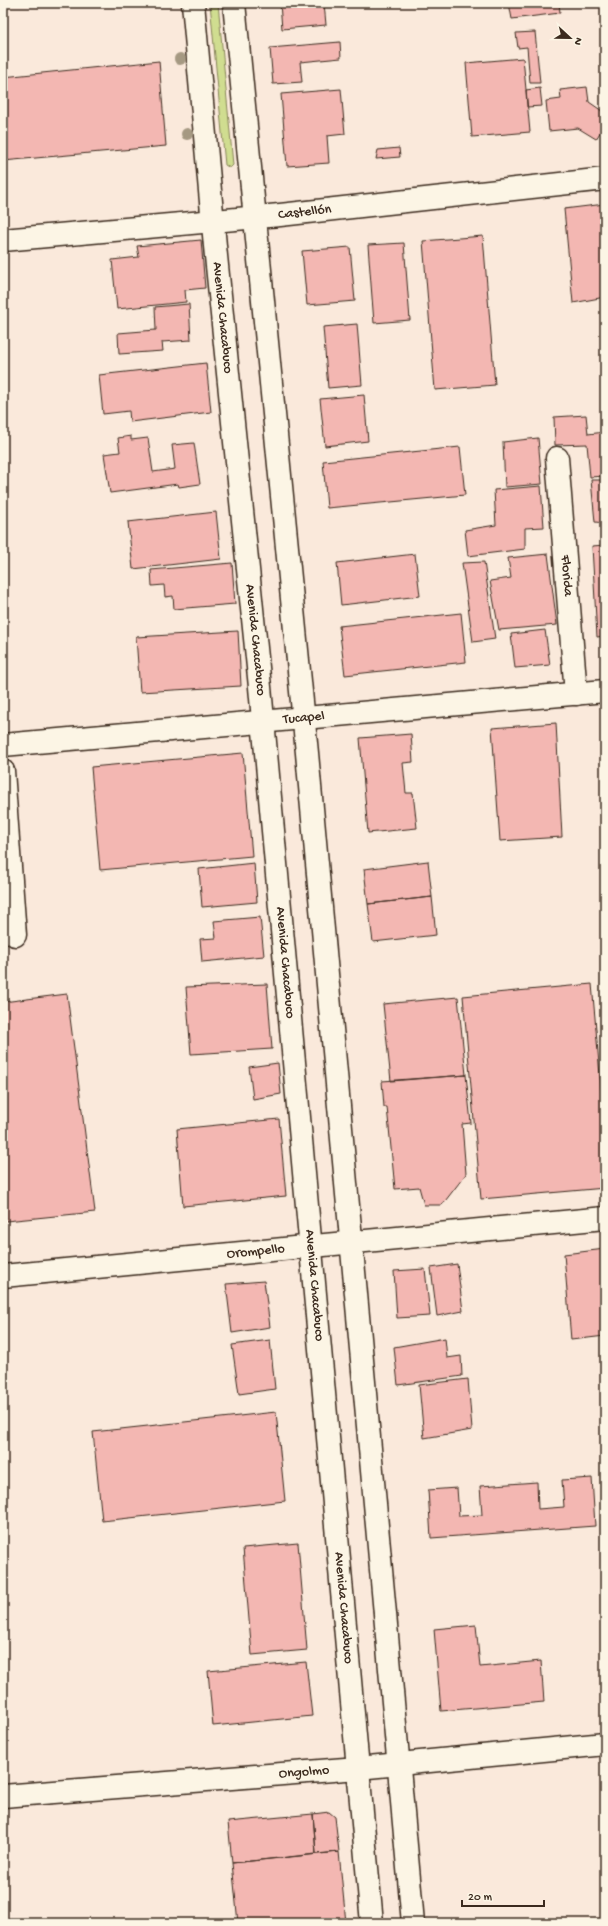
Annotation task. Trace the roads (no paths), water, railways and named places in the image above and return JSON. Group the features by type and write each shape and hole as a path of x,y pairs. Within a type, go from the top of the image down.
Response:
{"main road":[{"name":"Avenida Chacabuco","path":"193,3 213,222 263,721 372,1923"},
{"path":"234,3 303,718 413,1923"},
{"name":"Castellón","path":"3,240 255,218 605,179"},
{"name":"Florida","path":"558,458 576,694"},
{"name":"Tucapel","path":"3,745 605,691"},
{"path":"3,771 16,935"},
{"name":"Orompello","path":"3,1276 605,1218"},
{"name":"Ongolmo","path":"3,1796 358,1768 605,1744"}]}
